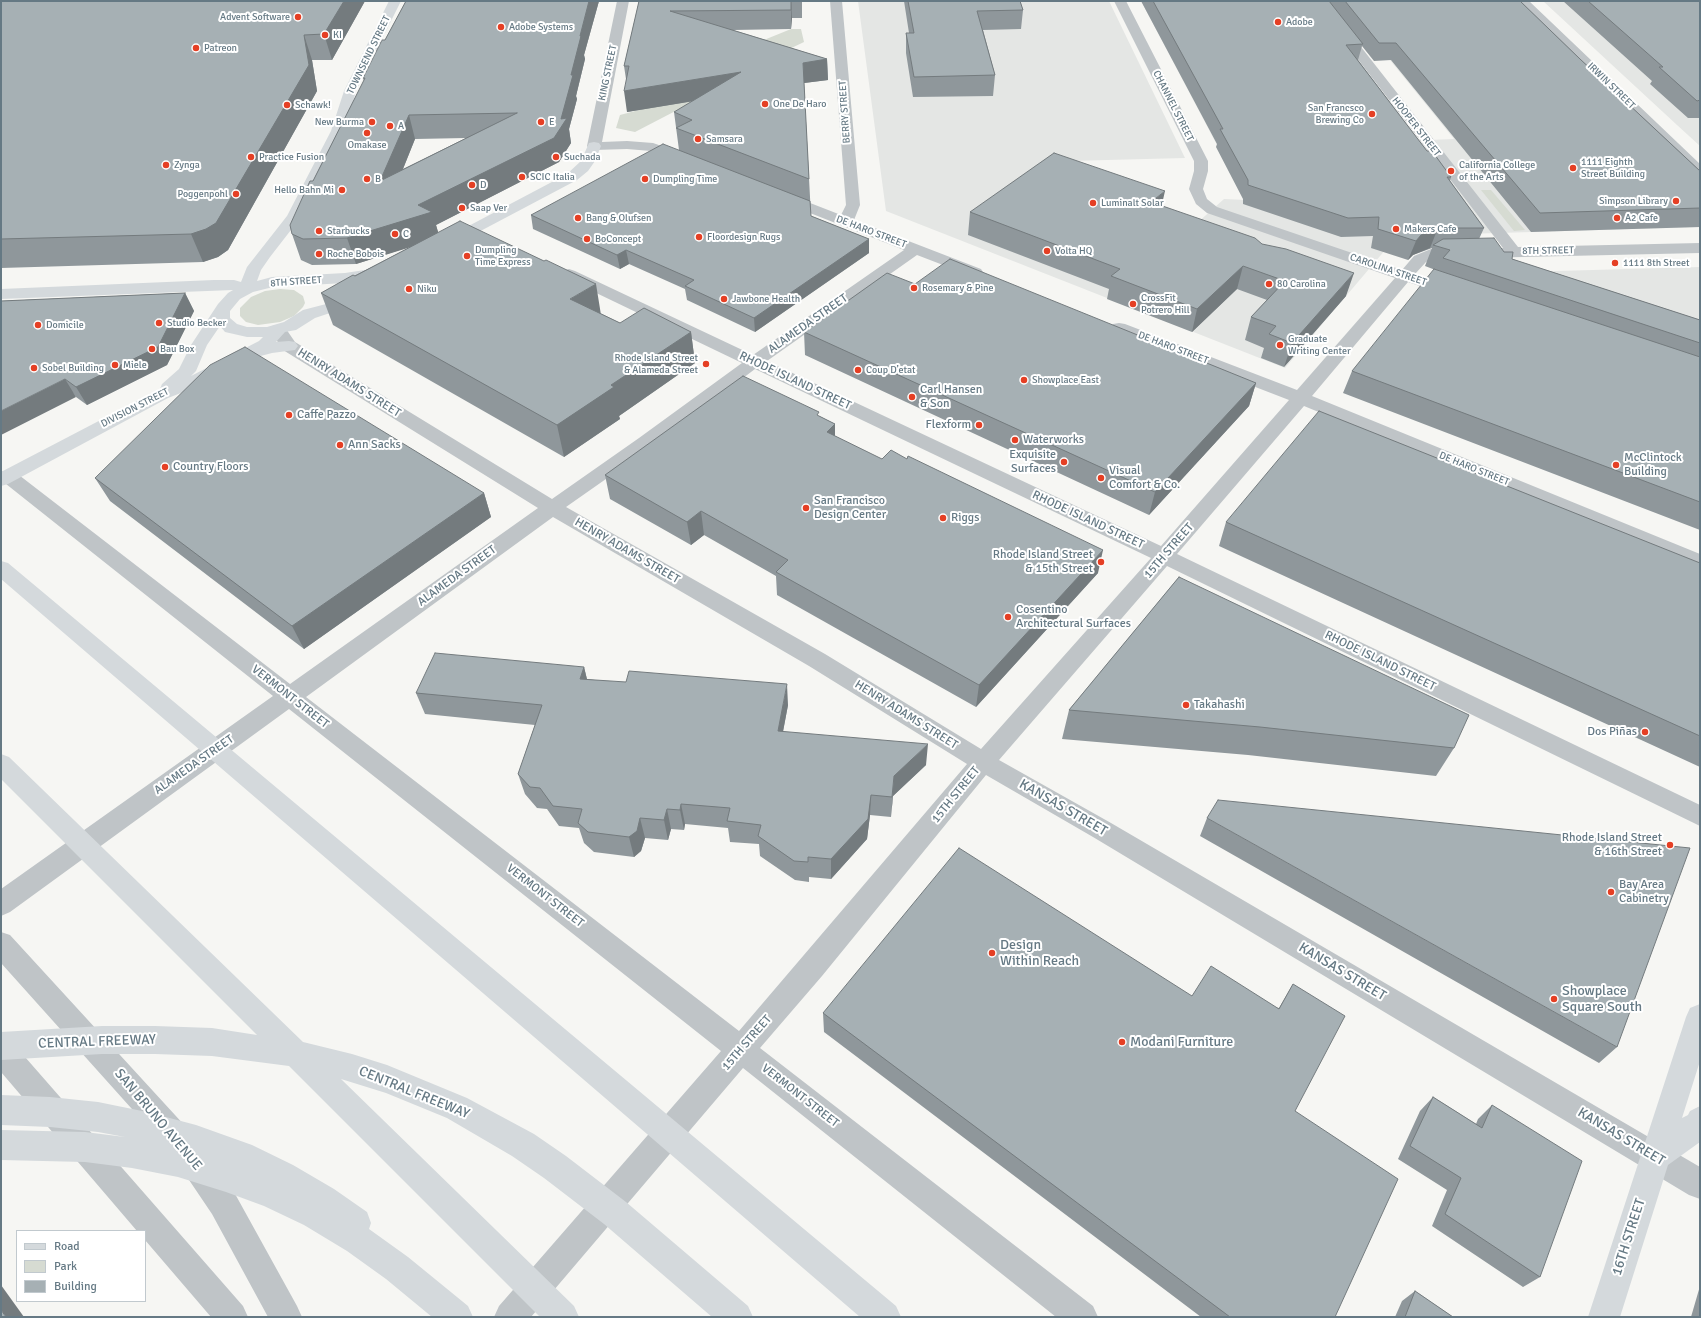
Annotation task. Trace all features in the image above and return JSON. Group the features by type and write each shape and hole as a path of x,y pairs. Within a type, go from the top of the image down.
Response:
{"main road":[{"name":"TOWNSEND STREET","path":"247,289 253,270 294,217 338,131 350,92 395,1"},
{"path":"433,250 572,177 583,168 588,161 594,146"},
{"name":"TOWNSEND STREET","path":"272,282 271,270 296,226 294,217"},
{"path":"214,285 239,278 253,270"},
{"name":"8TH STREET","path":"1,294 214,285 234,285 247,289 272,282 294,282 358,276 393,270"},
{"name":"DIVISION STREET","path":"4,478 162,394 203,378 265,346 278,330 301,320 309,314 336,306 376,285 393,270"},
{"path":"294,282 307,286 315,292 317,303 309,314"},
{"name":"8TH STREET","path":"169,288 182,292 214,297 219,300 223,309"},
{"path":"162,394 177,382 187,371 199,345 223,309 234,296 247,289"},
{"path":"223,309 222,319 226,324 238,331 257,333 278,330"},
{"path":"247,355 270,348 289,346"},
{"path":"1,568 885,1317"},
{"path":"1,764 563,1317"},
{"name":"16TH STREET","path":"1604,1317 1700,1017"},
{"name":"CENTRAL FREEWAY","path":"1,1046 102,1040 212,1042 292,1053 387,1078 457,1108 524,1145 616,1213 737,1317"},
{"path":"1,1110 50,1112 98,1117 126,1122 196,1140 241,1156 296,1184 323,1200 362,1228 400,1261 446,1308"},
{"path":"1654,1157 1698,1125 1700,1121"},
{"path":"1,1145 85,1147 132,1153 178,1162 270,1193 315,1214 364,1245 446,1308"}],"street":[{"name":"KING STREET","path":"594,146 602,97 623,1"},
{"name":"BERRY STREET","path":"836,1 853,205 845,222"},
{"name":"CHANNEL STREET","path":"1120,1 1201,161 1201,171 1196,189 1201,201 1212,210"},
{"name":"HOOPER STREET","path":"1319,1 1514,252"},
{"name":"IRWIN STREET","path":"1522,1 1700,172"},
{"path":"594,146 627,145 653,147 700,165"},
{"name":"DE HARO STREET","path":"767,192 988,277"},
{"name":"CAROLINA STREET","path":"1212,210 1466,297"},
{"path":"474,229 493,238"},
{"name":"8TH STREET","path":"1406,276 1420,259 1425,256 1514,252 1700,248"},
{"name":"ALAMEDA STREET","path":"1,904 646,442 754,362 914,249"},
{"name":"RHODE ISLAND STREET","path":"551,266 1164,556 1700,816"},
{"name":"15TH STREET","path":"510,1317 741,1050 983,762 1164,556 1406,276"},
{"name":"DE HARO STREET","path":"1105,322 1301,398 1700,562"},
{"name":"HENRY ADAMS STREET","path":"278,330 289,346 552,508 817,660 983,762"},
{"name":"VERMONT STREET","path":"4,478 290,697 1082,1317"},
{"name":"KANSAS STREET","path":"983,762 1102,830 1700,1184"},
{"name":"SAN BRUNO AVENUE","path":"1,944 159,1116 192,1156 223,1203 286,1317"},
{"path":"1,1051 232,1317"}],"shaded area":[{"path":"858,1 1109,1 1185,158 1068,161 1196,224 1224,199 1246,200 1141,1 1295,1 1403,141 1454,139 1342,1 1700,227 1397,236 1285,368 886,211"},
{"path":"1543,1 1700,1 1700,146 1677,125"},
{"path":"1700,267 1700,359 1449,274"}],"green space":[{"path":"791,29 801,29 804,42 781,53 764,65 635,132 616,128 620,115 639,110 759,42"},
{"path":"1481,190 1491,190 1525,230 1514,231"},
{"path":"280,289 294,290 303,296 305,303 294,316 280,322 258,325 246,322 240,316 240,308 251,297 265,291"}],"building":[{"path":"1,1 344,1 324,34 304,35 309,65 216,223 206,229 191,234 1,239"},
{"path":"406,1 589,1 571,75 573,75 561,119 567,118 554,138 418,205 432,212 347,238 303,239 292,234 290,225 310,181 313,181 365,78 363,78 382,40 385,40","holes":["517,113 380,181 409,115"]},
{"path":"639,1 791,1 791,10 670,11 827,59 803,63 809,179 676,128 692,120 674,112 741,72 624,91 629,66 624,66"},
{"path":"908,1 1020,1 1023,10 977,11 995,75 914,77 906,33 914,33"},
{"path":"1153,1 1329,1 1363,44 1346,45 1427,151 1432,151 1451,177 1447,177 1484,228 1438,228 1421,235 1416,241 1378,229 1379,217 1348,218 1248,185 1248,180 1220,129 1223,129"},
{"path":"1345,1 1520,1 1700,171 1700,208 1540,213 1396,43 1379,43"},
{"path":"1588,1 1700,1 1700,100 1697,101 1659,67 1663,67"},
{"path":"663,144 810,201 811,216 869,239 754,318 685,286 694,280 626,250 617,255 531,215"},
{"path":"1054,153 1165,191 1151,202 1255,238 1262,244 1286,249 1354,273 1292,343 1269,334 1276,326 1251,317 1285,281 1243,266 1197,309 1111,276 1120,269 970,212"},
{"path":"460,221 596,284 570,299 620,323 644,308 691,332 611,385 614,387 557,425 321,293 353,275 355,276"},
{"path":"1494,238 1504,252 1513,252 1512,259 1700,320 1700,343 1443,258 1450,250 1433,245 1443,239"},
{"name":"Showplace East","path":"950,259 1256,383 1155,492 804,332 887,273 915,284"},
{"name":"McClintock Building","path":"1434,269 1700,357 1700,502 1352,371"},
{"path":"185,293 158,347 76,387 65,379 1,411 1,301"},
{"path":"245,347 484,493 292,626 95,478 210,365"},
{"path":"743,376 819,412 817,415 835,424 827,432 882,459 891,450 907,459 908,456 1103,550 979,685 776,572 788,560 701,511 687,522 605,475"},
{"path":"1319,411 1700,563 1700,736 1226,522"},
{"path":"1179,577 1469,715 1454,748 1260,727 1069,710"},
{"path":"435,653 584,667 580,679 626,682 629,671 787,684 778,731 928,744 894,776 892,797 871,795 868,819 831,859 808,857 808,862 794,861 758,836 761,825 727,821 730,808 681,804 680,810 667,809 664,820 640,818 637,831 629,837 588,832 578,823 582,809 553,806 540,788 530,787 518,774 542,705 416,693"},
{"name":"Showplace Square South","path":"1218,800 1690,848 1617,1047 1207,818"},
{"path":"959,848 1192,996 1211,966 1279,1009 1293,984 1345,1016 1295,1111 1398,1179 1335,1317 1230,1317 823,1013"},
{"path":"1433,1097 1482,1128 1492,1105 1582,1161 1540,1277 1445,1214 1461,1178 1410,1146"},
{"path":"1415,1291 1453,1317 1405,1317"},
{"path":"1,1310 6,1317 1,1317"}],"place":[{"name":"Advent Software","path":"298,17"},
{"name":"Adobe","path":"1278,22"},
{"name":"Adobe Systems","path":"501,27"},
{"name":"KI","path":"325,35"},
{"name":"Patreon","path":"196,48"},
{"name":"One De Haro","path":"765,104"},
{"name":"Schawk!","path":"287,105"},
{"name":"San Francsco Brewing Co","path":"1372,114"},
{"name":"New Burma","path":"372,122"},
{"name":"E","path":"541,122"},
{"name":"A","path":"390,126"},
{"name":"Omakase","path":"367,133"},
{"name":"Samsara","path":"698,139"},
{"name":"Practice Fusion","path":"251,157"},
{"name":"Suchada","path":"556,157"},
{"name":"Zynga","path":"166,165"},
{"name":"1111 Eighth Street Building","path":"1573,168"},
{"name":"California College of the Arts","path":"1451,171"},
{"name":"SCIC Italia","path":"522,177"},
{"name":"B","path":"367,179"},
{"name":"Dumpling Time","path":"645,179"},
{"name":"D","path":"472,185"},
{"name":"Hello Bahn Mi","path":"342,190"},
{"name":"Poggenpohl","path":"236,194"},
{"name":"Simpson Library","path":"1676,201"},
{"name":"Luminalt Solar","path":"1093,203"},
{"name":"Saap Ver","path":"462,208"},
{"name":"Bang & Olufsen","path":"578,218"},
{"name":"A2 Cafe","path":"1617,218"},
{"name":"Makers Cafe","path":"1396,229"},
{"name":"Starbucks","path":"319,231"},
{"name":"C","path":"395,234"},
{"name":"Floordesign Rugs","path":"699,237"},
{"name":"BoConcept","path":"587,239"},
{"name":"Volta HQ","path":"1047,251"},
{"name":"Roche Bobois","path":"319,254"},
{"name":"Dumpling Time Express","path":"467,256"},
{"name":"1111 8th Street","path":"1615,263"},
{"name":"80 Carolina","path":"1269,284"},
{"name":"Rosemary & Pine","path":"914,288"},
{"name":"Niku","path":"409,289"},
{"name":"Jawbone Health","path":"724,299"},
{"name":"CrossFit Potrero Hill","path":"1133,304"},
{"name":"Studio Becker","path":"159,323"},
{"name":"Domicile","path":"38,325"},
{"name":"Graduate Writing Center","path":"1280,345"},
{"name":"Bau Box","path":"152,349"},
{"name":"Rhode Island Street & Alameda Street","path":"706,364"},
{"name":"Miele","path":"115,365"},
{"name":"Sobel Building","path":"34,368"},
{"name":"Coup D’etat","path":"858,370"},
{"name":"Showplace East","path":"1024,380"},
{"name":"Carl Hansen & Son","path":"912,397"},
{"name":"Caffe Pazzo","path":"289,415"},
{"name":"Flexform","path":"979,425"},
{"name":"Waterworks","path":"1015,440"},
{"name":"Ann Sacks","path":"340,445"},
{"name":"Exquisite Surfaces","path":"1064,462"},
{"name":"McClintock Building","path":"1616,465"},
{"name":"Country Floors","path":"165,467"},
{"name":"Visual Comfort & Co.","path":"1101,478"},
{"name":"San Francisco Design Center","path":"806,508"},
{"name":"Riggs","path":"943,518"},
{"name":"Rhode Island Street & 15th Street","path":"1101,562"},
{"name":"Cosentino Architectural Surfaces","path":"1008,617"},
{"name":"Takahashi","path":"1186,705"},
{"name":"Dos Piñas","path":"1645,732"},
{"name":"Rhode Island Street & 16th Street","path":"1670,845"},
{"name":"Bay Area Cabinetry","path":"1611,892"},
{"name":"Design Within Reach","path":"992,953"},
{"name":"Showplace Square South","path":"1554,999"},
{"name":"Modani Furniture","path":"1122,1042"}]}
